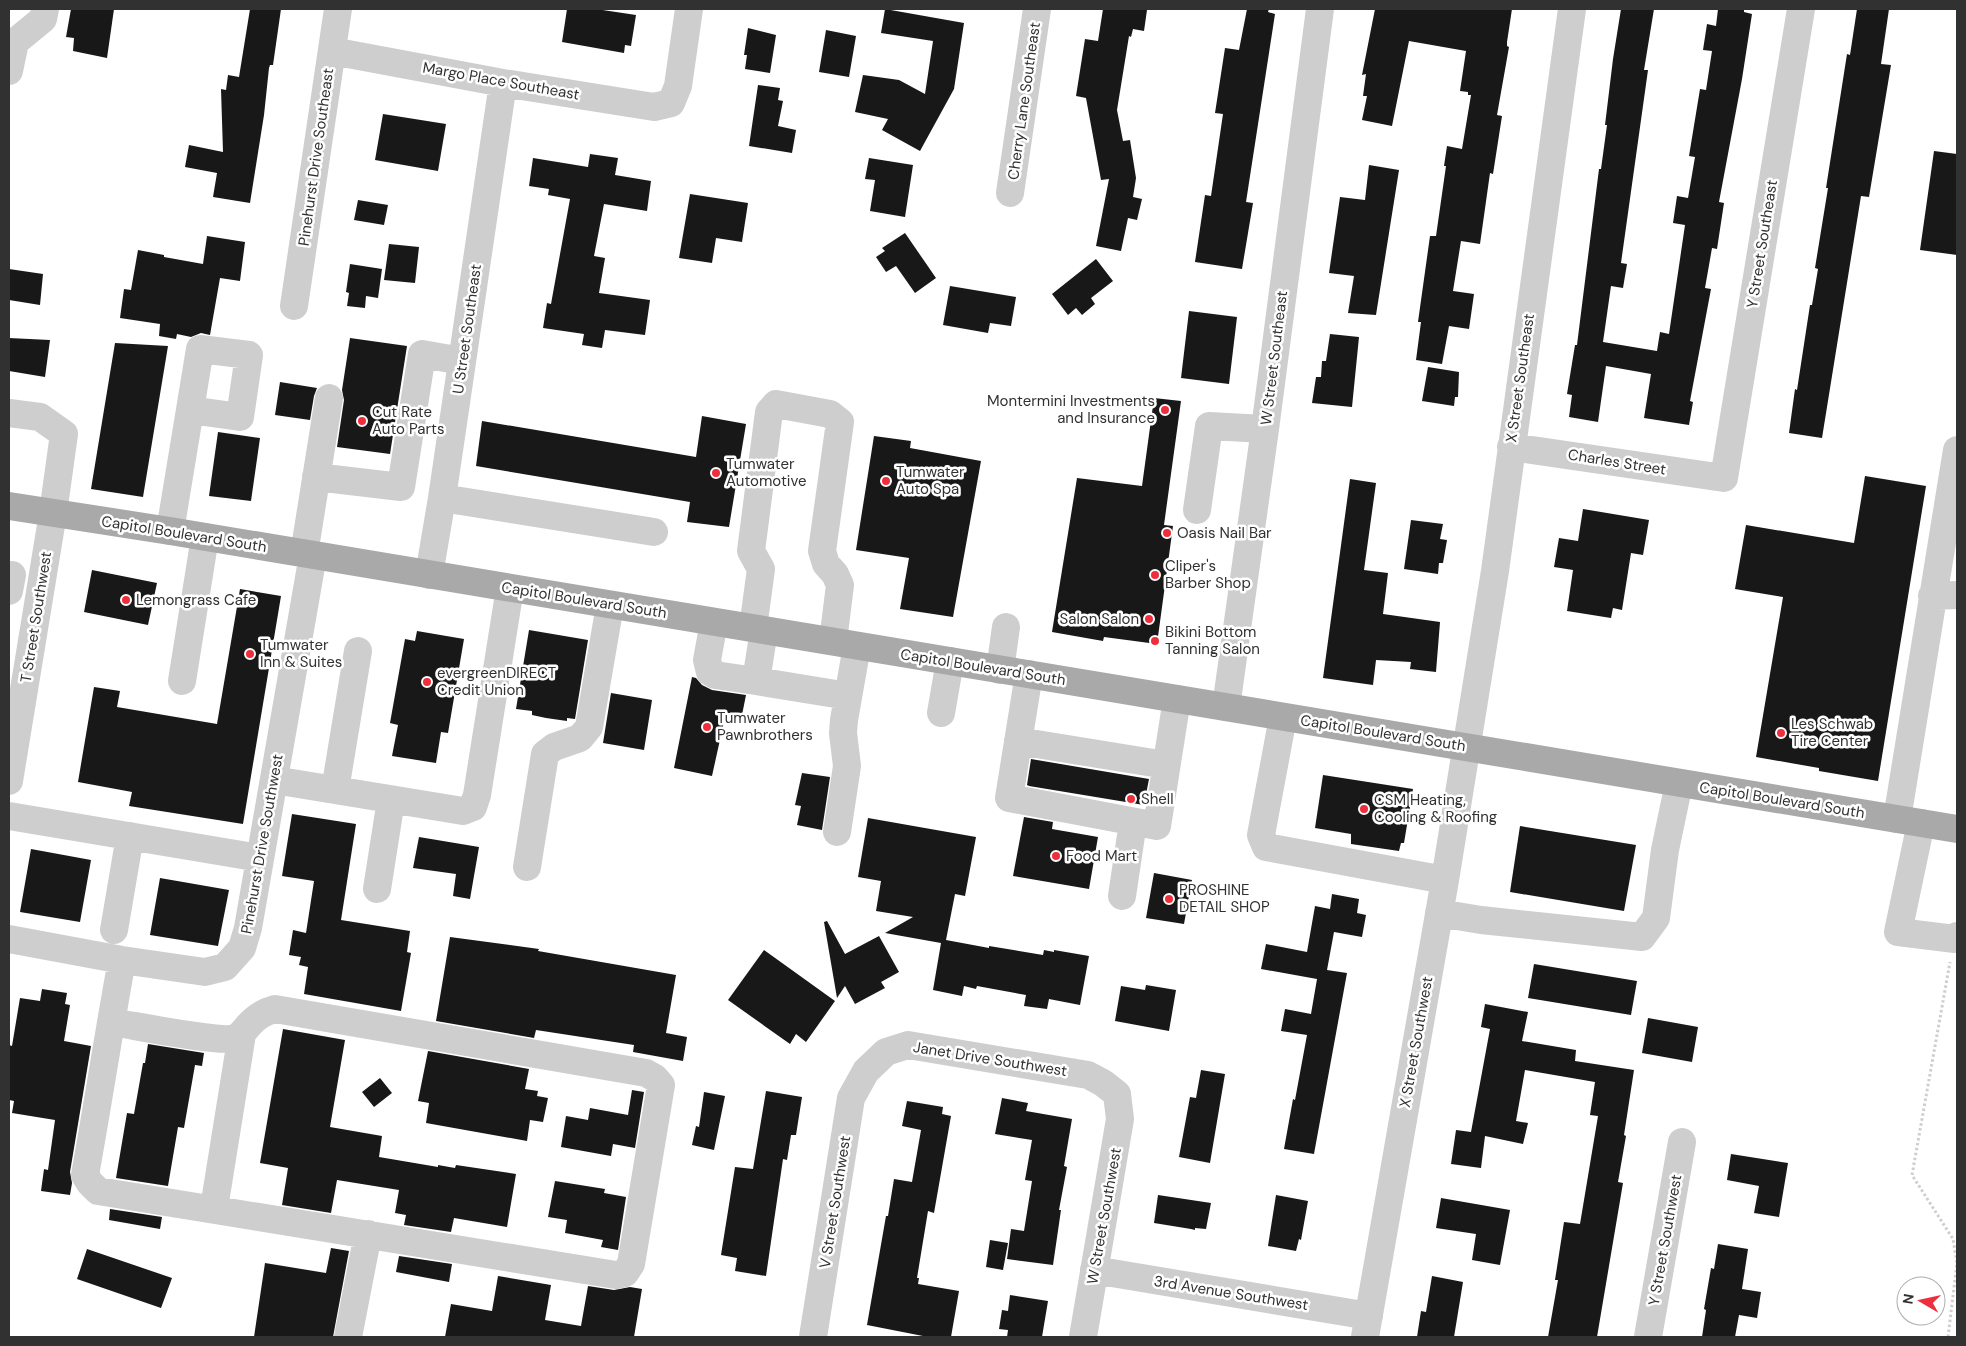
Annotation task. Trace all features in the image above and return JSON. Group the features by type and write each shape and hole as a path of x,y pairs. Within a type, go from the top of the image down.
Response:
{"main road":[{"name":"Capitol Boulevard South","path":"9,506 610,604 1957,829"}],"street":[{"path":"9,71 15,42 43,19 45,9"},
{"name":"Pinehurst Drive Southeast","path":"294,306 338,9"},
{"name":"Margo Place Southeast","path":"332,51 503,83 654,107 671,103 678,86 689,9"},
{"name":"Cherry Lane Southeast","path":"1010,193 1037,9"},
{"name":"W Street Southeast","path":"1226,707 1265,429 1320,9"},
{"name":"X Street Southeast","path":"1466,747 1495,571 1572,9"},
{"name":"Y Street Southeast","path":"1724,478 1801,9"},
{"name":"U Street Southeast","path":"429,575 450,446 503,83"},
{"path":"170,532 190,410 200,349 249,356 240,417 190,410"},
{"path":"316,477 401,487 422,354 462,361"},
{"name":"Pinehurst Drive Southwest","path":"9,939 122,960 205,972 225,967 243,944 248,928 292,676 316,477 329,398"},
{"path":"756,681 761,569 751,550 768,412 776,404 830,414 840,422 822,551 826,564 836,574 840,585 848,696 843,733 847,766 837,832"},
{"name":"T Street Southwest","path":"9,413 40,417 64,434 53,513 13,730 9,781"},
{"path":"1197,510 1210,426 1265,429"},
{"path":"409,439 450,446"},
{"name":"Charles Street","path":"1511,447 1724,478"},
{"path":"1956,937 1898,932 1909,821 1945,596 1957,450"},
{"path":"442,498 654,532"},
{"path":"182,681 205,537"},
{"path":"274,780 463,811 473,806 477,795 510,588"},
{"path":"527,868 545,754 554,747 580,738 589,727 610,604"},
{"path":"714,622 708,660 710,672 848,696"},
{"path":"1000,670 1006,627"},
{"path":"335,790 358,651"},
{"path":"941,713 950,661"},
{"path":"1029,674 1009,798 1133,822 1157,826 1177,699"},
{"path":"1283,717 1261,835 1266,847 1445,880"},
{"path":"1018,741 1166,765"},
{"name":"X Street Southwest","path":"1367,1327 1445,880 1466,747"},
{"path":"1439,913 1481,920 1642,937 1656,918 1665,850 1679,783"},
{"path":"377,889 391,800"},
{"path":"9,816 260,858"},
{"path":"1122,896 1133,822"},
{"path":"114,930 130,836"},
{"path":"111,1022 205,1037 232,1039 242,1034 261,1013 275,1009 646,1073 655,1078 661,1086 631,1264 625,1273 616,1275 214,1208 98,1191 85,1175 111,1022 122,960"},
{"path":"214,1208 242,1034"},
{"name":"Janet Drive Southwest","path":"866,1071 886,1052 908,1045 1088,1075 1103,1083 1117,1094"},
{"name":"V Street Southwest","path":"813,1337 851,1098 866,1071"},
{"name":"W Street Southwest","path":"1083,1337 1120,1119 1117,1094"},
{"name":"Y Street Southwest","path":"1648,1337 1682,1142"},
{"path":"348,1337 368,1234"},
{"name":"3rd Avenue Southwest","path":"1094,1270 1367,1327"}],"path":[{"path":"1948,1337 1957,1263 1954,1238 1912,1175 1956,937"}],"building":[{"path":"71,9 114,9 107,58 73,51 74,38 66,37"},
{"path":"250,9 281,9 273,65 270,65 269,68 264,115 250,203 213,197 217,173 185,167 189,145 223,152 221,89 226,90 228,75 239,77"},
{"path":"567,9 596,9 636,15 631,46 625,45 624,53 562,42"},
{"path":"885,9 964,23 954,89 920,151 882,130 888,119 855,112 863,75 899,80 925,94 933,41 881,33"},
{"path":"1103,9 1147,10 1144,31 1133,29 1131,37 1129,36 1117,110 1123,141 1130,140 1136,178 1133,197 1142,199 1137,220 1128,218 1121,251 1096,246 1109,179 1101,180 1086,98 1076,96 1085,39 1098,41"},
{"path":"1247,9 1269,9 1268,12 1275,14 1246,202 1253,203 1242,269 1195,262 1205,195 1211,196 1223,114 1215,113 1225,48 1239,50"},
{"path":"1375,9 1512,9 1507,42 1509,47 1497,115 1502,116 1493,174 1490,173 1480,244 1461,241 1453,291 1474,294 1469,329 1449,326 1442,364 1416,360 1421,322 1418,322 1430,236 1436,236 1447,146 1462,149 1471,95 1468,95 1468,92 1460,91 1466,51 1409,41 1392,126 1362,120 1367,96 1363,96 1366,74 1362,75"},
{"path":"1621,9 1654,9 1644,70 1648,70 1621,263 1627,264 1623,288 1611,286 1603,342 1657,351 1660,332 1669,334 1685,225 1673,223 1677,196 1688,198 1695,157 1689,156 1700,89 1706,90 1712,51 1703,50 1707,24 1716,26 1718,9 1744,9 1744,12 1752,14 1719,202 1724,203 1717,249 1712,248 1705,288 1711,289 1690,401 1693,402 1689,425 1644,418 1651,374 1606,366 1598,422 1569,417 1572,395 1567,394 1575,345 1577,345"},
{"path":"1857,9 1889,9 1881,64 1891,65 1869,197 1861,196 1822,438 1789,433 1795,389 1797,390 1810,305 1812,305 1818,269 1815,268 1847,54 1850,55"},
{"path":"748,28 776,35 770,73 745,69 747,55 744,55"},
{"path":"826,30 856,36 849,77 819,72"},
{"path":"758,85 780,88 778,100 783,101 778,126 796,130 792,153 749,146"},
{"path":"383,114 446,124 438,171 375,160"},
{"path":"1934,151 1957,154 1957,255 1920,250"},
{"path":"590,154 618,158 615,175 651,181 647,211 604,204 594,256 605,258 599,293 650,300 645,335 605,330 602,348 582,345 584,334 543,328 547,303 551,304 570,199 548,195 549,189 529,186 533,158 588,167"},
{"path":"869,158 913,165 905,217 870,211 875,180 865,179"},
{"path":"1369,165 1399,170 1376,315 1348,313 1354,276 1329,273 1340,197 1365,200"},
{"path":"690,194 748,203 742,242 716,238 712,263 679,258"},
{"path":"358,200 388,205 384,225 354,220"},
{"path":"905,233 936,278 915,293 896,266 886,272 876,257 885,251 882,248"},
{"path":"207,236 245,242 240,281 220,278 210,335 201,333 191,337 177,334 176,339 159,336 160,324 120,318 124,289 131,290 138,250 203,264"},
{"path":"389,244 419,247 415,283 384,280"},
{"path":"1096,259 1113,281 1091,298 1095,304 1082,315 1076,308 1068,315 1052,294"},
{"path":"350,264 382,269 378,298 366,296 365,308 347,306 349,293 346,292"},
{"path":"9,269 43,274 40,305 9,300"},
{"path":"950,286 1016,297 1011,326 990,323 988,333 943,325"},
{"path":"1189,311 1237,317 1229,384 1181,378"},
{"path":"1330,334 1359,337 1352,407 1312,403 1316,377 1321,377 1322,361 1326,361"},
{"path":"9,338 50,340 45,377 9,371"},
{"path":"350,338 407,346 390,454 337,447 344,400 342,390"},
{"path":"115,343 168,346 143,497 91,489"},
{"path":"1428,367 1459,372 1458,397 1455,397 1454,406 1422,401"},
{"path":"280,382 317,388 310,420 275,415"},
{"path":"1154,398 1181,401 1164,525 1173,526 1157,644 1104,637 1103,641 1052,632 1077,478 1142,486"},
{"path":"702,416 746,424 729,527 687,522 690,502 476,466 482,421 696,457"},
{"path":"218,432 260,438 251,501 209,496"},
{"path":"874,436 911,441 910,448 981,461 953,617 900,609 909,558 856,550"},
{"path":"1865,476 1926,486 1878,781 1819,771 1819,768 1756,757 1783,597 1735,589 1746,525 1854,543"},
{"path":"1350,479 1376,483 1364,570 1388,573 1383,614 1440,622 1436,672 1410,669 1411,662 1376,660 1373,685 1323,678"},
{"path":"1583,509 1649,520 1643,555 1631,553 1622,610 1613,608 1611,618 1567,611 1573,570 1554,567 1559,538 1578,541"},
{"path":"1411,520 1443,524 1440,539 1447,540 1443,563 1439,563 1438,574 1404,569"},
{"path":"92,570 157,583 148,625 84,612"},
{"path":"240,589 281,596 243,824 129,806 132,792 78,782 94,687 120,691 117,707 217,724"},
{"path":"529,630 588,640 575,719 567,718 567,721 546,718 532,715 532,711 516,709"},
{"name":"evergreenDIRECT Credit Union","path":"417,631 464,639 448,733 441,732 436,763 392,756 398,725 390,723 405,639 415,641"},
{"name":"Tumwater Pawnbrothers","path":"692,677 712,690 746,695 741,720 725,717 712,776 674,768"},
{"path":"611,693 652,700 644,750 603,743"},
{"name":"Shell","path":"1031,759 1149,779 1144,805 1029,786 1027,785"},
{"path":"802,773 830,777 822,830 797,825 801,806 795,805"},
{"name":"CSM Heating, Cooling & Roofing","path":"1323,775 1413,789 1404,843 1401,843 1399,851 1351,844 1351,834 1315,828"},
{"path":"292,814 356,824 341,920 410,931 407,952 411,953 401,1011 304,994 308,967 299,965 301,957 289,955 293,930 306,933 314,881 282,876"},
{"name":"Food Mart","path":"1024,817 1053,822 1052,829 1098,837 1089,889 1013,876"},
{"path":"868,818 976,837 965,896 955,894 946,940 1043,955 1044,950 1054,952 1054,950 1089,956 1080,1005 1049,999 1047,1009 1024,1006 1026,995 977,986 976,989 964,986 962,996 933,990 941,943 885,933 913,917 876,911 881,881 858,877"},
{"path":"1520,826 1636,845 1624,911 1510,892"},
{"path":"419,837 479,847 470,899 453,896 456,874 413,868"},
{"path":"31,849 91,860 80,922 20,912"},
{"name":"PROSHINE DETAIL SHOP","path":"1154,873 1192,880 1184,924 1146,918"},
{"path":"160,878 229,890 218,946 150,935"},
{"path":"1332,894 1359,899 1357,913 1366,915 1362,937 1334,932 1327,970 1347,973 1314,1154 1284,1149 1307,1035 1281,1031 1285,1009 1311,1014 1317,979 1261,969 1266,944 1307,952 1315,906 1330,909"},
{"path":"827,921 845,954 879,936 899,972 881,982 885,988 855,1004 845,986 837,998 824,922"},
{"path":"450,937 539,949 538,951 676,975 666,1033 687,1037 683,1061 633,1052 634,1045 536,1030 534,1038 436,1021"},
{"path":"764,950 835,1001 806,1042 796,1034 790,1044 728,1000"},
{"path":"1534,964 1637,981 1631,1015 1528,998"},
{"path":"1146,985 1176,990 1169,1031 1115,1021 1121,986 1145,990"},
{"path":"42,989 67,993 65,1004 70,1005 64,1041 91,1046 70,1172 72,1183 70,1195 41,1191 44,1169 48,1170 55,1120 12,1113 14,1101 9,1100 9,1045 12,1046 20,998 40,1001"},
{"path":"1485,1004 1528,1012 1522,1041 1576,1050 1575,1061 1634,1070 1618,1182 1623,1183 1597,1337 1548,1337 1558,1280 1555,1280 1564,1222 1580,1224 1598,1116 1590,1115 1595,1082 1525,1070 1516,1121 1528,1123 1523,1144 1485,1136 1481,1168 1451,1164 1456,1130 1471,1132 1490,1029 1481,1027"},
{"path":"1648,1018 1698,1027 1692,1062 1642,1053"},
{"path":"283,1029 345,1040 330,1127 382,1136 379,1157 438,1167 438,1165 455,1168 456,1165 516,1174 507,1227 454,1218 451,1232 404,1225 406,1215 395,1213 399,1190 337,1180 331,1213 282,1205 288,1168 260,1163"},
{"path":"148,1044 204,1053 202,1066 195,1065 184,1128 178,1127 168,1186 116,1178 127,1113 134,1114"},
{"path":"428,1051 529,1069 525,1089 538,1091 537,1096 548,1098 543,1122 530,1120 527,1141 426,1123 429,1103 418,1101"},
{"path":"1201,1070 1225,1074 1210,1163 1179,1157 1190,1097 1196,1098"},
{"path":"380,1078 392,1093 374,1107 362,1092"},
{"path":"632,1090 644,1092 635,1148 613,1144 611,1156 561,1147 566,1116 588,1120 590,1108 628,1115"},
{"path":"766,1091 802,1097 796,1135 791,1135 787,1160 783,1159 766,1276 735,1271 737,1258 721,1255 735,1167 753,1169"},
{"path":"704,1092 725,1096 714,1150 692,1145 696,1126 699,1127"},
{"path":"1002,1098 1028,1103 1026,1111 1072,1119 1064,1166 1067,1167 1059,1210 1061,1210 1053,1265 1007,1259 1011,1229 1024,1231 1032,1181 1025,1180 1032,1140 995,1134"},
{"path":"907,1101 943,1107 942,1114 951,1116 934,1213 928,1211 917,1278 919,1278 918,1284 959,1291 951,1337 928,1337 867,1325 894,1179 912,1182 921,1130 902,1126"},
{"path":"1731,1154 1788,1163 1779,1217 1754,1213 1759,1186 1727,1180"},
{"path":"555,1181 605,1189 604,1193 626,1197 618,1250 601,1247 603,1240 565,1233 567,1220 548,1217"},
{"path":"1158,1195 1211,1203 1206,1229 1195,1228 1195,1230 1154,1223"},
{"path":"1276,1195 1308,1201 1301,1240 1299,1239 1296,1251 1268,1246"},
{"path":"1441,1198 1510,1210 1500,1265 1472,1260 1476,1234 1436,1228"},
{"path":"110,1209 162,1217 160,1229 109,1220"},
{"path":"990,1240 1008,1243 1003,1270 986,1267"},
{"path":"1718,1244 1748,1249 1742,1289 1761,1292 1757,1318 1739,1315 1735,1337 1702,1337 1706,1310 1704,1309 1711,1268 1714,1269"},
{"path":"331,1248 349,1251 333,1337 254,1337 265,1263 326,1273"},
{"path":"87,1249 172,1278 161,1308 77,1279"},
{"path":"399,1256 452,1264 449,1282 396,1272"},
{"path":"498,1276 551,1285 545,1320 581,1326 588,1286 614,1290 630,1287 642,1289 634,1337 445,1337 451,1304 492,1311"},
{"path":"1432,1276 1463,1282 1454,1337 1417,1337 1421,1311 1426,1312"},
{"path":"1010,1295 1048,1301 1042,1337 1007,1337 1008,1330 999,1329 1002,1310 1008,1311"}],"place":[{"name":"Montermini Investments and Insurance","path":"1165,410"},
{"name":"Cut Rate Auto Parts","path":"362,421"},
{"name":"Tumwater Automotive","path":"716,473"},
{"name":"Tumwater Auto Spa","path":"886,481"},
{"name":"Oasis Nail Bar","path":"1167,533"},
{"name":"Cliper's Barber Shop","path":"1155,575"},
{"name":"Lemongrass Cafe","path":"126,600"},
{"name":"Salon Salon","path":"1149,619"},
{"name":"Bikini Bottom Tanning Salon","path":"1155,641"},
{"name":"Tumwater Inn & Suites","path":"250,654"},
{"name":"evergreenDIRECT Credit Union","path":"427,682"},
{"name":"Tumwater Pawnbrothers","path":"707,727"},
{"name":"Les Schwab Tire Center","path":"1781,733"},
{"name":"Shell","path":"1131,799"},
{"name":"CSM Heating, Cooling & Roofing","path":"1364,809"},
{"name":"Food Mart","path":"1056,856"},
{"name":"PROSHINE DETAIL SHOP","path":"1169,899"}]}
